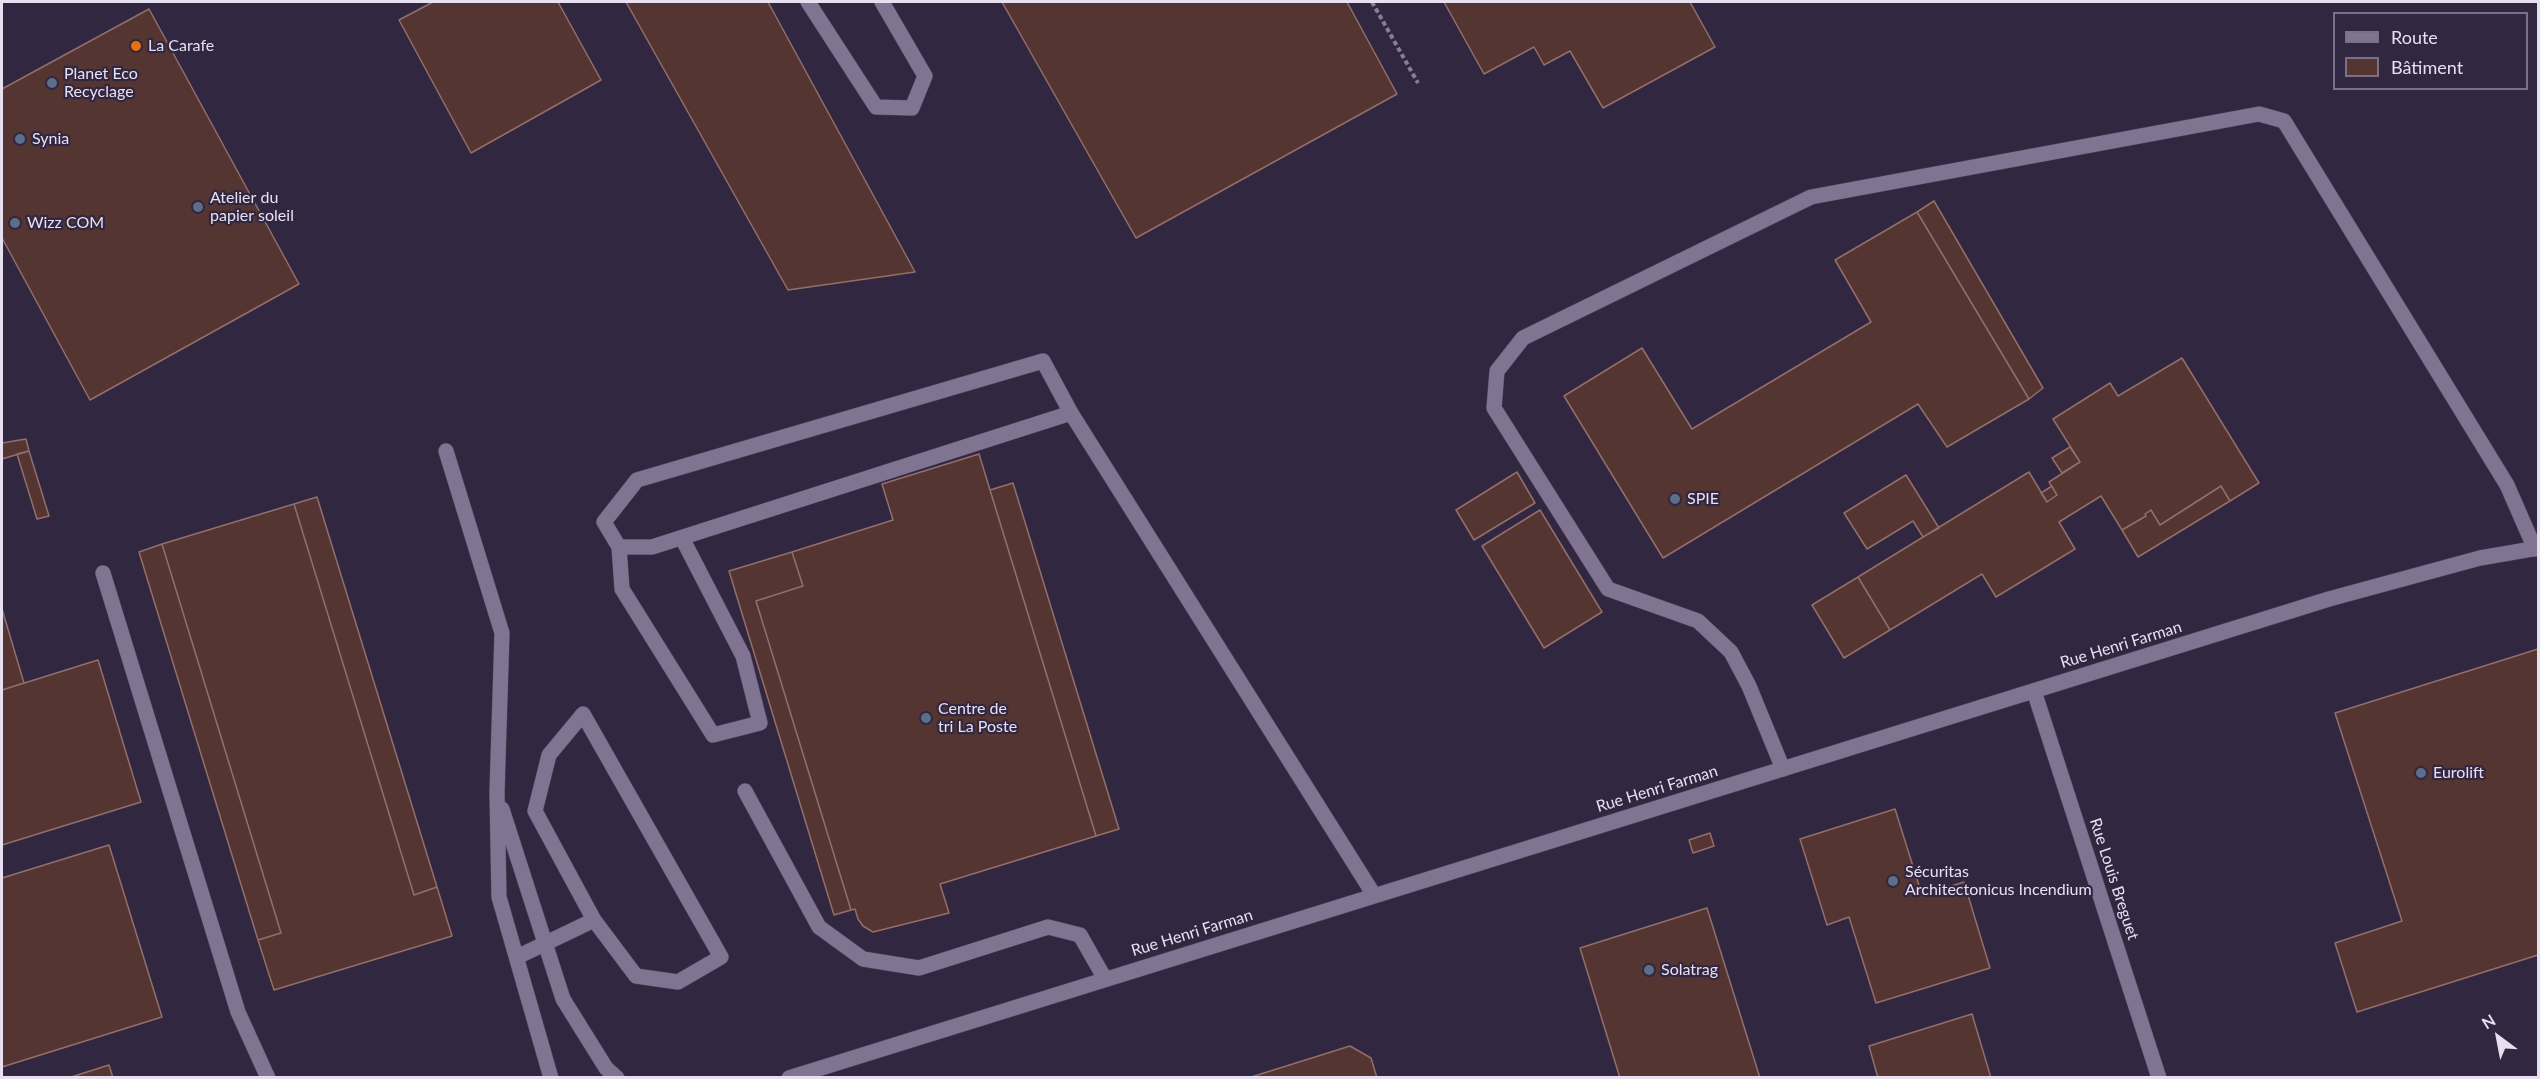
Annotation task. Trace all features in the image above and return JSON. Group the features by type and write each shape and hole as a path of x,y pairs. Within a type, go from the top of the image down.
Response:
{"street":[{"path":"808,2 876,107 912,108 925,76 882,2"},
{"path":"1783,769 1749,686 1731,652 1698,621 1608,589 1494,408 1497,371 1523,338 1811,197 2259,114 2284,121 2507,485 2537,548"},
{"path":"682,538 743,656 760,723 713,735 621,589 619,547 604,522 637,480 1043,361 1071,414 1374,895"},
{"path":"619,547 652,547 1071,414"},
{"path":"446,451 502,633 497,792 499,897 551,1077"},
{"name":"Rue Henri Farman","path":"789,1077 2329,599 2480,558 2537,548"},
{"path":"103,573 238,1012 268,1077"},
{"name":"Rue Louis Breguet","path":"2034,691 2159,1077"},
{"path":"583,714 721,957 678,981 636,976 594,920 535,811 549,755 583,714"},
{"path":"745,791 819,927 863,959 919,968 1048,927 1080,934 1105,979"},
{"path":"497,792 563,999 606,1068 617,1077"},
{"path":"517,957 594,920"}],"path":[{"path":"1372,2 1418,83"}],"building":[{"path":"433,2 558,2 601,80 471,153 399,20"},
{"path":"626,2 768,2 915,272 788,290"},
{"path":"1002,2 1347,2 1397,94 1136,238"},
{"path":"1444,2 1690,2 1715,47 1603,108 1570,51 1544,65 1534,47 1484,74"},
{"path":"149,9 299,284 90,400 2,238 2,89"},
{"path":"1934,201 2043,388 2029,399 1917,212"},
{"path":"1917,212 2029,399 1947,447 1918,404 1663,558 1564,396 1642,348 1692,429 1871,322 1835,260"},
{"path":"2182,358 2259,483 2230,501 2221,486 2160,525 2151,510 2145,514 2146,516 2122,530 2101,496 2059,522 2075,549 1996,597 1982,574 1890,630 1858,577 2029,472 2047,502 2057,495 2049,482 2080,462 2053,419 2110,383 2118,396"},
{"path":"26,439 29,451 2,459 2,443"},
{"path":"2070,447 2080,462 2062,473 2052,458"},
{"path":"29,451 49,516 37,519 17,454"},
{"name":"Centre de tri La Poste","path":"979,454 1096,836 940,884 949,913 873,932 863,926 855,909 851,910 756,601 803,586 792,552 893,520 882,484"},
{"path":"1517,472 1535,503 1474,540 1456,510"},
{"path":"1906,475 1939,528 1923,537 1913,521 1867,549 1844,513"},
{"path":"1013,483 1119,829 1096,836 990,490"},
{"path":"2052,486 2057,495 2047,502 2041,493"},
{"path":"2221,486 2230,501 2138,557 2122,530 2146,516 2145,514 2151,510 2160,525"},
{"path":"317,497 437,887 414,895 294,504"},
{"path":"294,504 414,895 437,887 452,936 274,990 258,940 281,933 162,544"},
{"path":"1540,510 1602,612 1544,648 1482,546"},
{"path":"162,544 281,933 258,940 139,552"},
{"path":"792,552 803,586 756,601 851,910 834,915 729,571"},
{"path":"1858,577 1890,630 1844,658 1812,605"},
{"path":"2,609 24,683 2,690"},
{"path":"2538,649 2538,955 2357,1012 2335,943 2402,921 2335,713"},
{"path":"98,660 141,802 2,845 2,690"},
{"path":"1895,809 1922,895 1964,882 1990,968 1876,1003 1849,917 1827,925 1800,839"},
{"path":"1710,833 1714,846 1693,853 1689,840"},
{"path":"109,845 162,1017 2,1067 2,878"},
{"path":"1707,908 1760,1078 1620,1078 1580,948"},
{"path":"1972,1014 1991,1078 1878,1078 1869,1046"},
{"path":"1350,1046 1371,1058 1377,1078 1248,1078"},
{"path":"109,1065 113,1078 68,1078"}],"place":[{"name":"La Carafe","path":"136,46"},
{"name":"Planet Eco Recyclage","path":"52,83"},
{"name":"Synia","path":"20,139"},
{"name":"Atelier du papier soleil","path":"198,207"},
{"name":"Wizz COM","path":"15,223"},
{"name":"SPIE","path":"1675,499"},
{"name":"Centre de tri La Poste","path":"926,718"},
{"name":"Eurolift","path":"2421,773"},
{"name":"Sécuritas Architectonicus Incendium","path":"1893,881"},
{"name":"Solatrag","path":"1649,970"}]}
